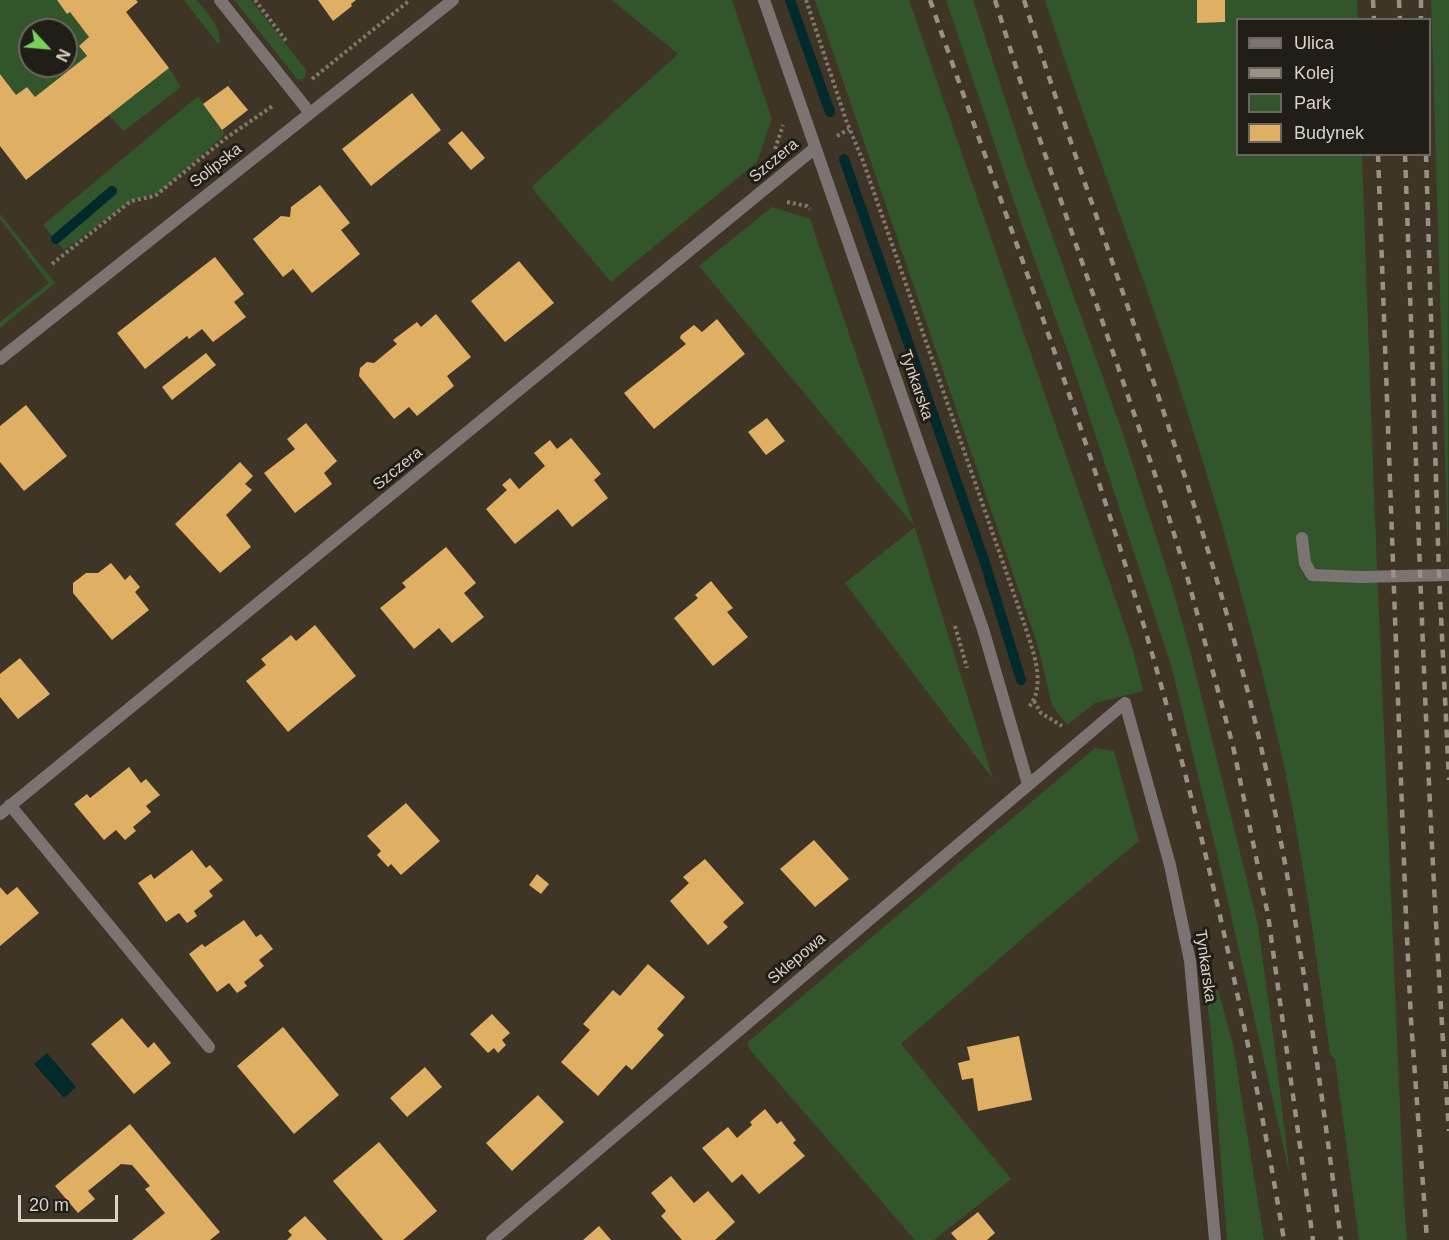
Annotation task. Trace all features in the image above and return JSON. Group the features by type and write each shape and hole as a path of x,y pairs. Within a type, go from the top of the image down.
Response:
{"street":[{"path":"220,0 310,113"},
{"name":"Solipska","path":"0,359 453,0"},
{"name":"Tynkarska","path":"764,0 979,618 1028,784"},
{"name":"Szczera","path":"5,810 815,148"},
{"path":"1302,538 1305,563 1312,575 1360,577 1449,575"},
{"name":"Tynkarska","path":"1125,703 1170,866 1190,961 1215,1240"},
{"name":"Sklepowa","path":"492,1240 506,1236 1028,784 1125,703"},
{"path":"5,810 209,1047"}],"path":[{"path":"52,264 131,201 155,196 226,138 293,92 410,0"},
{"path":"806,0 1031,646 1039,687 1034,701 1022,715 1014,734"},
{"path":"772,157 785,118"},
{"path":"1034,701 1041,713 1054,722 1066,728 1091,731"}],"green space":[{"path":"0,0 57,0 67,13 70,12 75,18 18,18 18,78 59,78 35,97 27,87 16,95 0,74"},
{"path":"184,0 197,0 209,15 219,32 219,45"},
{"path":"234,0 251,0 306,70 305,78 298,80"},
{"path":"612,0 732,0 772,119 757,162 611,282 531,187 678,54"},
{"path":"815,0 909,0 1133,650 1143,691 1095,703 1067,725 1052,705 1038,646"},
{"path":"946,0 973,0 1025,160 1121,428 1172,586 1258,925 1290,1176 1219,862 1171,665 1069,355 1023,228"},
{"path":"1045,0 1357,0 1358,18 1236,18 1236,156 1362,156 1374,496 1407,1240 1359,1240 1335,1059 1330,1054 1309,905 1282,756 1261,669 1226,539 1170,359"},
{"path":"1431,0 1449,0 1448,554"},
{"path":"78,23 89,37 79,46 87,56 78,63"},
{"path":"169,68 181,87 124,131 108,115"},
{"path":"198,96 225,134 162,191 131,201 64,250 43,225"},
{"path":"772,207 810,219 914,526 699,266"},
{"path":"0,214 55,283 0,328 0,322 49,283 0,219"},
{"path":"915,528 993,779 845,583"},
{"path":"1095,748 1114,751 1139,841 901,1044 1011,1179 934,1240 915,1240 751,1051 747,1043"},
{"path":"1208,954 1233,1044 1264,1240 1227,1240 1211,1032 1201,955"}],"water":[{"path":"47,1053 76,1087 64,1098 34,1064"}],"building":[{"path":"57,0 136,0 138,2 126,12 169,68 26,180 0,146 0,74 16,95 27,87 35,97 59,78 78,78 78,63 87,56 79,46 89,37 78,23 78,18 75,18 70,12 67,14"},
{"path":"318,0 356,0 333,21"},
{"path":"1197,0 1225,0 1225,22 1197,23"},
{"path":"228,86 248,110 222,130 203,104"},
{"path":"412,93 441,130 371,186 342,149"},
{"path":"462,131 485,158 471,170 448,143"},
{"path":"320,185 350,223 341,230 360,254 312,293 293,269 283,277 253,239 281,216 290,217 291,207"},
{"path":"215,257 244,294 234,302 246,317 213,342 202,329 189,339 187,336 145,369 117,333"},
{"path":"519,261 554,303 505,342 471,301"},
{"path":"436,314 471,357 447,376 454,386 417,416 409,407 394,419 359,376 360,368 367,362 374,363 397,344 393,340 417,322 421,327"},
{"path":"717,319 745,354 654,429 624,393 686,344 680,338 681,335 694,325 702,332"},
{"path":"206,353 216,365 172,400 162,387"},
{"path":"26,405 67,456 24,491 0,462 0,426"},
{"path":"767,418 785,441 766,455 748,432"},
{"path":"306,423 337,461 324,473 332,484 295,513 264,473 295,449 287,439"},
{"path":"571,438 601,474 594,480 608,498 572,527 558,509 515,544 486,509 507,490 502,485 510,478 519,489 545,466 534,453 550,440 557,449"},
{"path":"240,462 253,476 245,484 252,490 226,515 251,547 220,573 175,524"},
{"path":"446,547 476,583 464,593 484,617 452,643 439,628 414,649 380,608 406,587 402,583"},
{"path":"111,563 125,580 130,575 140,587 135,592 149,610 112,640 73,593 73,583 86,573 98,573"},
{"path":"711,581 733,608 727,612 748,637 713,666 674,618 698,598 695,595"},
{"path":"315,625 356,676 288,732 246,681 266,665 261,659 291,635 296,641"},
{"path":"20,658 50,694 18,719 0,697 0,674"},
{"path":"129,767 141,783 146,779 160,795 146,806 151,812 133,827 136,831 125,840 116,830 104,840 74,804 87,794 90,798"},
{"path":"406,803 440,841 401,875 391,864 388,867 377,855 381,851 367,836"},
{"path":"814,840 849,879 815,907 780,869"},
{"path":"192,850 206,868 210,865 223,880 209,891 213,896 194,911 197,916 187,923 179,913 166,922 138,883 151,874 154,879"},
{"path":"705,859 744,903 723,922 728,927 708,945 670,901 689,883 683,877"},
{"path":"537,874 549,884 541,894 529,885"},
{"path":"0,887 7,895 17,887 39,913 0,946"},
{"path":"244,920 256,937 261,934 273,949 259,960 264,966 244,982 247,986 237,993 229,983 217,992 189,954 202,944 205,947"},
{"path":"648,964 685,997 657,1029 664,1035 632,1070 626,1065 598,1096 561,1062 590,1030 583,1024 613,990 620,996"},
{"path":"492,1014 510,1033 502,1040 506,1045 498,1053 494,1048 488,1053 470,1034"},
{"path":"122,1018 148,1048 154,1042 171,1063 134,1094 91,1044"},
{"path":"283,1027 339,1095 294,1134 237,1066"},
{"path":"1019,1036 1032,1100 978,1111 973,1078 962,1080 958,1063 970,1060 967,1047"},
{"path":"425,1067 442,1087 407,1117 390,1098"},
{"path":"538,1095 564,1122 512,1171 486,1143"},
{"path":"765,1109 777,1124 781,1121 796,1140 793,1143 805,1156 759,1194 742,1174 732,1183 702,1148 728,1127 737,1138"},
{"path":"130,1124 220,1232 210,1240 132,1240 165,1213 145,1189 150,1186 132,1165 121,1164 88,1191 95,1199 78,1213 55,1186"},
{"path":"379,1142 437,1211 403,1240 383,1240 333,1181"},
{"path":"671,1176 694,1203 708,1191 735,1222 715,1240 682,1240 661,1216 666,1211 651,1193"},
{"path":"978,1212 995,1233 987,1240 957,1240 951,1233"},
{"path":"305,1216 327,1240 287,1240 292,1235 288,1231"},
{"path":"599,1226 611,1240 583,1240"}],"waterway":[{"path":"790,0 830,112"},
{"path":"844,159 985,563 1021,680"},
{"path":"56,239 112,191"}],"railway":[{"path":"930,0 1083,436 1155,664 1199,827 1237,991 1284,1240"},
{"path":"995,0 1025,96 1163,498 1187,576 1233,746 1268,915 1313,1240"},
{"path":"1024,0 1164,412 1240,662 1258,733 1288,877 1311,1022 1341,1240"},
{"path":"1373,0 1374,18"},
{"path":"1399,0 1400,18"},
{"path":"1421,0 1421,18"},
{"path":"1378,156 1406,917 1427,1240"},
{"path":"1405,156 1428,765 1449,1131"},
{"path":"1426,156 1439,575 1449,780"}]}
